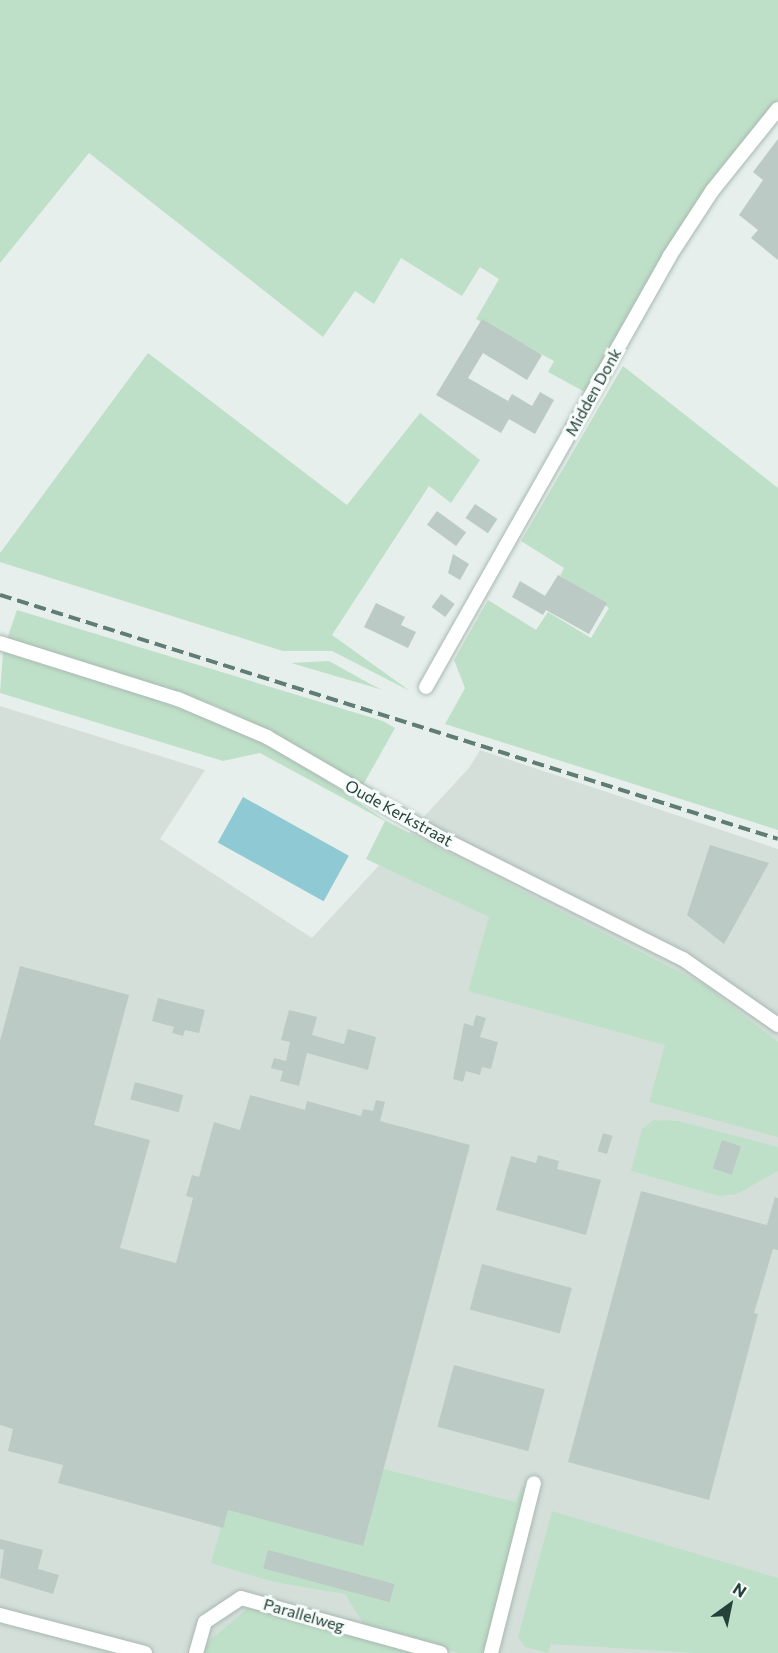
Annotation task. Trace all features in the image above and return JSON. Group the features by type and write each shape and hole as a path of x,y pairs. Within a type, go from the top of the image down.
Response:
{"street":[{"name":"Midden Donk","path":"426,687 669,257 712,191 778,109"},
{"name":"Oude Kerkstraat","path":"0,643 178,699 267,737 437,836 683,959 778,1025"},
{"path":"491,1653 534,1483"},
{"name":"Parallelweg","path":"196,1653 205,1622 241,1598 441,1653"},
{"path":"0,1615 145,1653"}],"shaded area":[{"path":"0,706 205,770 160,839 312,938 469,768 480,750 778,849 778,1653 0,1653"}],"green space":[{"path":"0,0 778,0 778,100 696,208 585,392 548,372 554,361 476,319 499,279 480,267 462,296 401,258 374,304 355,291 323,337 89,153 0,263"},
{"path":"148,353 347,505 420,413 480,460 451,503 429,486 332,635 410,691 332,651 283,651 0,562 0,553"},
{"path":"623,366 778,488 778,830 445,724 465,688 454,660 488,600 536,630 548,612 591,638 609,608 560,576 564,568 521,541"},
{"path":"17,610 383,721 395,728 363,785 272,732 214,705 7,639"},
{"path":"3,652 144,695 237,730 298,761 386,821 705,985 778,1042 778,1137 649,1102 665,1045 468,991 489,917 366,859 385,821 260,753 223,761 0,693"},
{"path":"329,661 372,685 383,690 291,663"},
{"path":"653,1120 678,1121 778,1147 778,1171 737,1194 719,1196 631,1171 642,1129"},
{"path":"384,1469 516,1502 522,1486 530,1489 487,1653 459,1653 366,1628 345,1594 274,1582 211,1563 226,1509"},
{"path":"552,1511 778,1578 778,1653 696,1653 551,1644 548,1653 525,1647 518,1637"},
{"path":"249,1607 419,1653 204,1653 209,1641"}],"water":[{"path":"243,797 349,856 324,901 218,842"}],"building":[{"path":"778,139 778,260 751,238 758,230 739,215 763,180 753,172"},
{"path":"482,319 542,355 527,380 483,353 468,378 508,401 512,394 532,406 540,392 554,400 535,434 509,419 501,433 436,395"},
{"path":"475,504 497,519 488,533 465,518"},
{"path":"437,511 466,532 456,546 427,525"},
{"path":"453,554 469,564 460,580 448,573"},
{"path":"558,575 607,603 589,634 546,610 543,615 512,597 520,581 545,596"},
{"path":"441,594 455,604 445,617 432,607"},
{"path":"376,603 405,617 401,625 416,632 408,648 364,627"},
{"path":"710,845 769,863 724,944 687,915"},
{"path":"20,966 129,995 94,1125 150,1140 120,1248 176,1263 193,1198 186,1196 192,1175 199,1177 214,1122 240,1130 250,1095 305,1110 307,1101 361,1116 363,1109 373,1111 376,1100 385,1102 380,1121 470,1145 363,1546 228,1510 223,1528 58,1483 63,1465 8,1451 13,1429 0,1425 0,1041"},
{"path":"158,998 205,1010 199,1033 185,1030 183,1036 172,1033 174,1027 152,1021"},
{"path":"289,1010 317,1017 312,1035 344,1044 348,1029 376,1037 368,1070 307,1053 299,1086 280,1081 283,1071 271,1068 274,1058 286,1061 290,1042 281,1040"},
{"path":"476,1015 486,1018 480,1037 498,1042 491,1069 482,1067 480,1075 466,1071 463,1082 453,1079 464,1023 473,1026"},
{"path":"135,1082 183,1095 179,1112 130,1099"},
{"path":"603,1133 613,1136 607,1154 597,1151"},
{"path":"722,1140 741,1146 732,1175 713,1169"},
{"path":"538,1155 559,1161 557,1169 601,1180 586,1235 496,1210 511,1156 536,1163"},
{"path":"641,1191 767,1225 775,1197 778,1198 778,1250 773,1249 754,1313 758,1314 709,1500 568,1462"},
{"path":"482,1264 572,1288 560,1333 470,1309"},
{"path":"454,1365 545,1389 528,1451 437,1427"},
{"path":"0,1539 43,1550 38,1569 59,1575 53,1594 0,1578 4,1550 0,1549"},
{"path":"268,1550 395,1584 390,1602 263,1568"}],"railway":[{"path":"0,595 778,839"}]}
